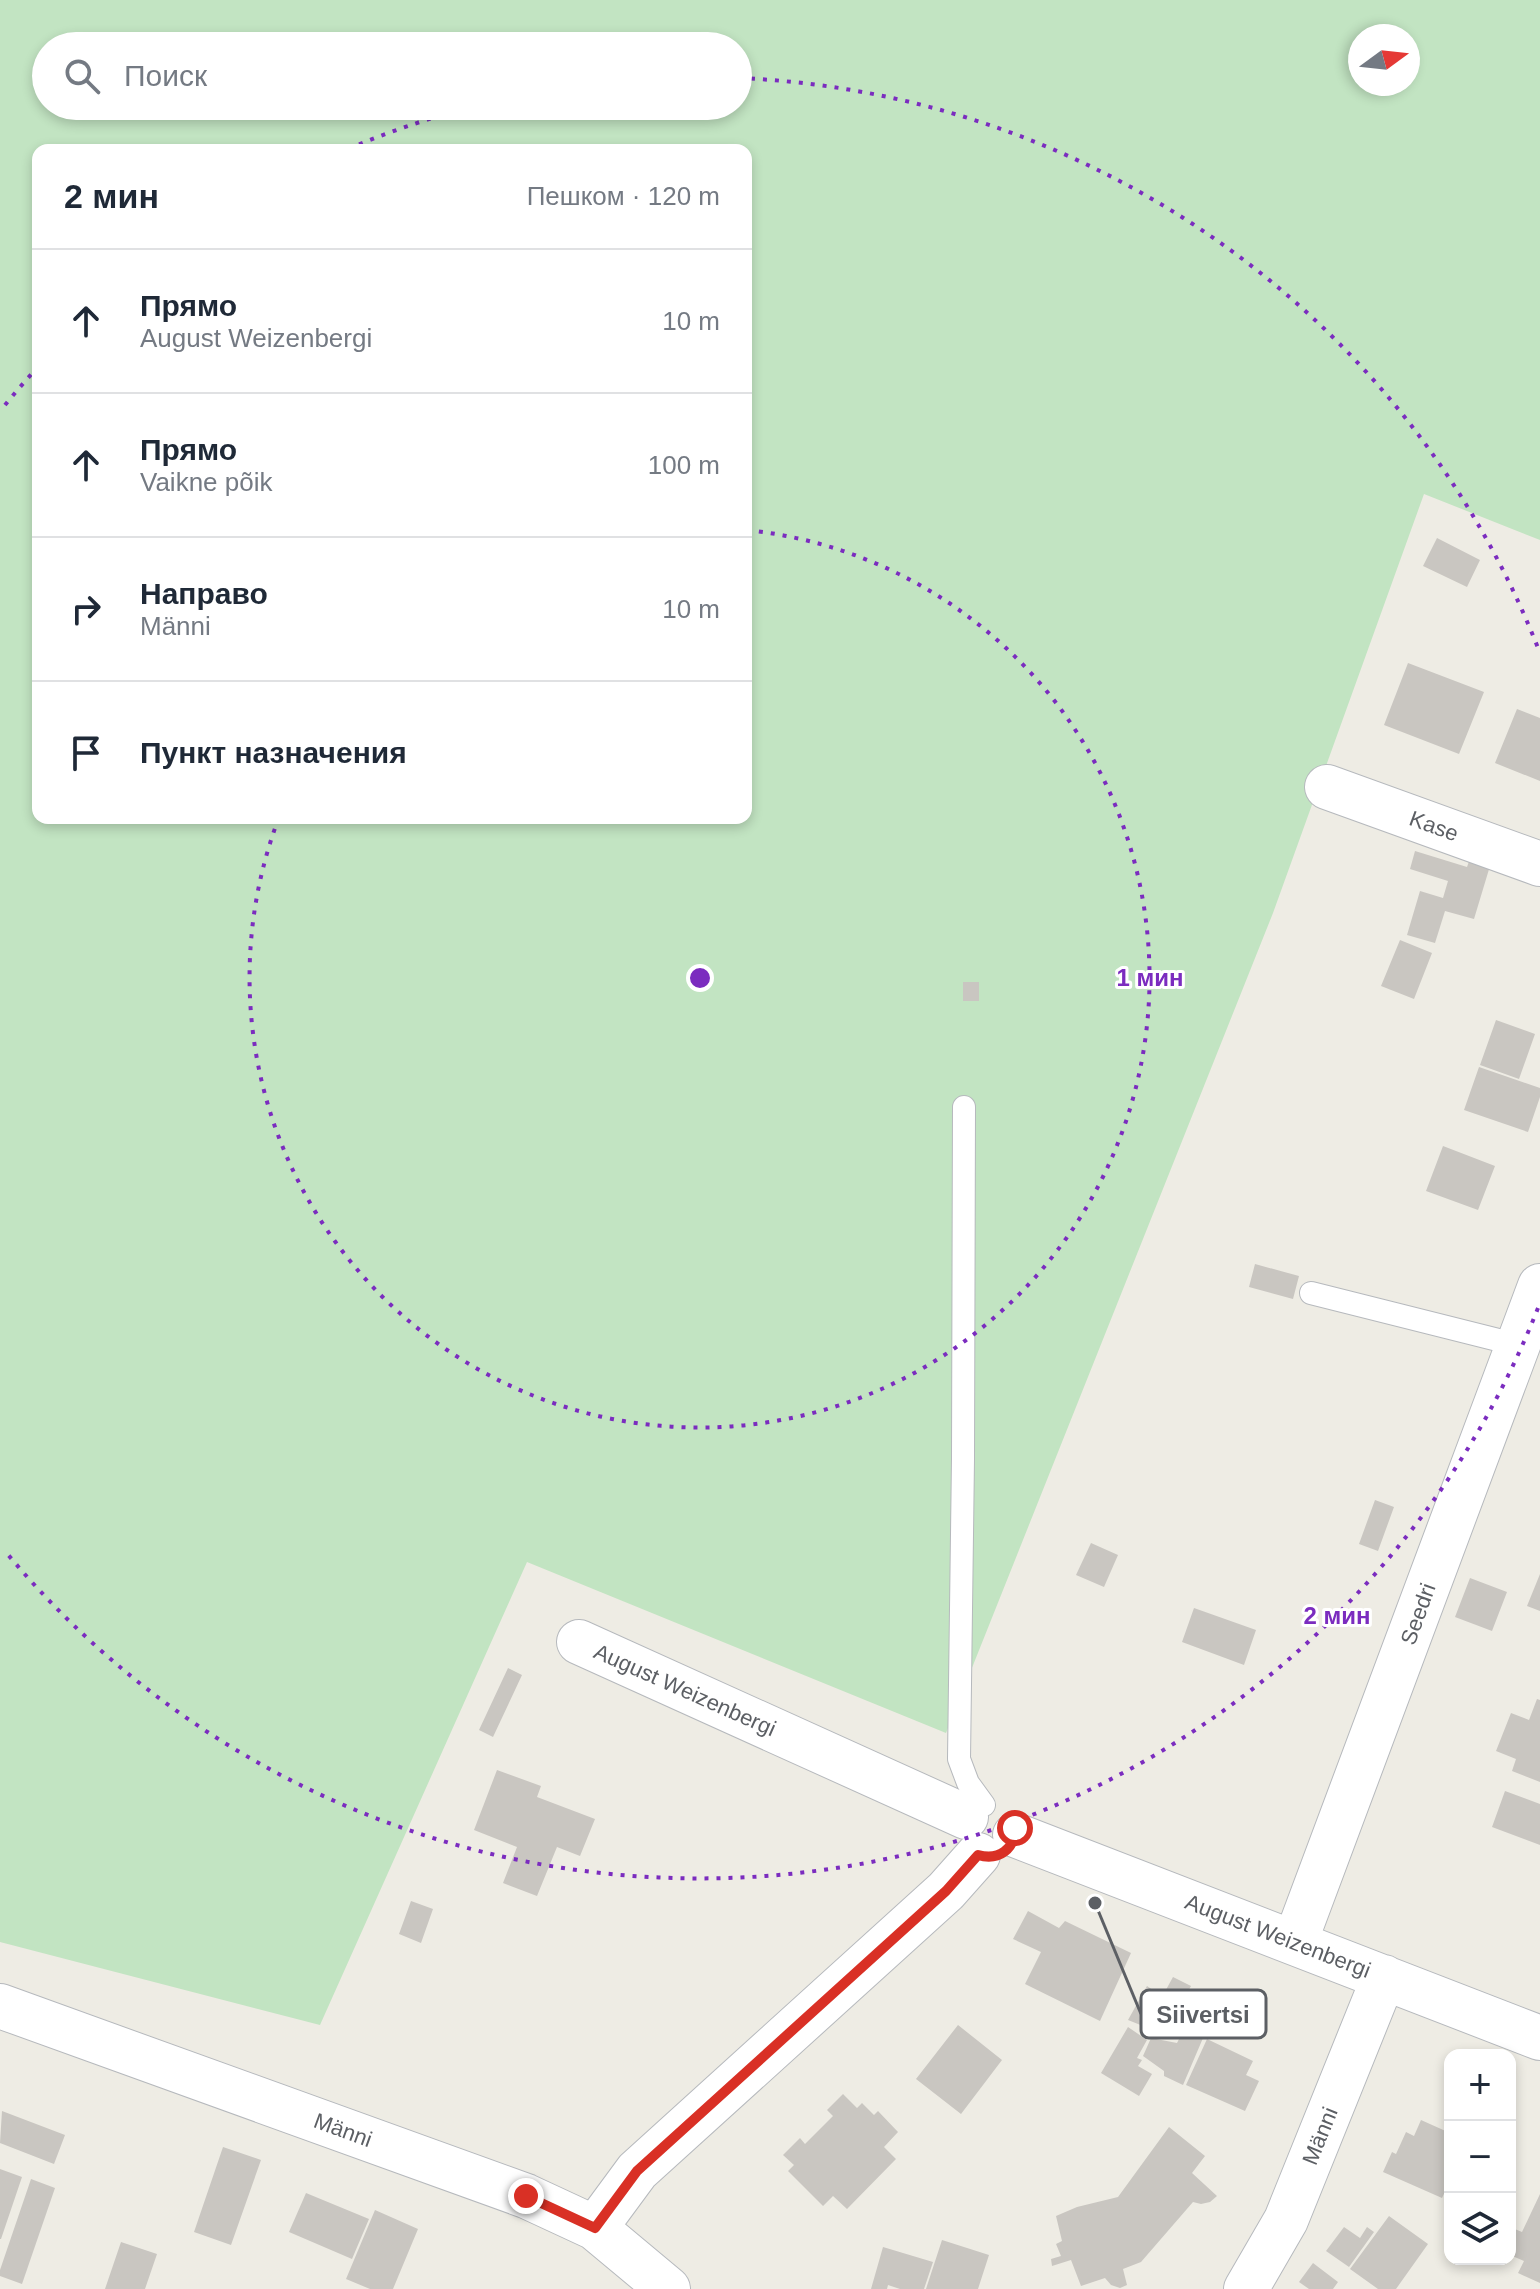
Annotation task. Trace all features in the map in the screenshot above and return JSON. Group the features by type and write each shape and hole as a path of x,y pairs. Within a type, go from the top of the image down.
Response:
{"street":[{"name":"Kase","path":"1327,787 1540,864"},
{"name":"Seedri","path":"1295,1942 1540,1286"},
{"name":"August Weizenbergi","path":"579,1642 986,1828 1295,1942 1540,2038"},
{"path":"595,2228 637,2171 946,1891 986,1828"},
{"name":"Männi","path":"1246,2289 1286,2220 1384,1977"},
{"name":"Männi","path":"0,2006 526,2196 595,2228 668,2289"}],"lane":[{"path":"964,1107 959,1759 986,1828"},
{"path":"1311,1293 1518,1345"}],"green space":[{"path":"0,0 1540,0 1540,540 1424,494 1273,913 946,1733 527,1562 320,2025 0,1942"}],"building":[{"path":"1437,538 1480,560 1467,587 1423,566"},
{"path":"1408,663 1484,692 1459,754 1384,725"},
{"path":"1517,709 1540,718 1540,781 1495,763"},
{"path":"1473,850 1493,856 1474,919 1445,911 1435,943 1407,935 1420,891 1443,898 1448,881 1410,869 1415,851 1467,867"},
{"path":"1400,940 1432,953 1414,999 1381,986"},
{"path":"963,982 979,982 979,1001 963,1001"},
{"path":"1496,1020 1535,1034 1519,1079 1480,1065"},
{"path":"1479,1067 1540,1088 1528,1132 1464,1110"},
{"path":"1443,1146 1495,1166 1478,1210 1426,1191"},
{"path":"1255,1264 1299,1276 1293,1299 1249,1287"},
{"path":"1375,1500 1394,1507 1378,1551 1359,1544"},
{"path":"1091,1543 1118,1555 1104,1587 1076,1575"},
{"path":"1540,1574 1540,1611 1527,1606"},
{"path":"1470,1578 1507,1592 1492,1631 1455,1617"},
{"path":"1194,1608 1256,1630 1244,1665 1182,1642"},
{"path":"508,1668 522,1675 493,1737 479,1730"},
{"path":"1537,1699 1540,1700 1540,1782 1512,1771 1516,1759 1496,1751 1511,1713 1529,1720"},
{"path":"497,1770 541,1786 537,1797 595,1819 580,1856 557,1847 537,1896 503,1883 517,1847 474,1830"},
{"path":"1505,1791 1540,1804 1540,1845 1492,1827"},
{"path":"411,1901 433,1909 421,1943 399,1934"},
{"path":"1028,1911 1059,1928 1065,1921 1131,1953 1100,2021 1025,1984 1041,1952 1013,1939"},
{"path":"1173,1977 1191,1986 1174,2017 1156,2008"},
{"path":"1147,1986 1160,1995 1143,2026 1128,2020"},
{"path":"958,2025 1002,2060 961,2114 916,2079"},
{"path":"1128,2027 1147,2040 1137,2058 1142,2060 1138,2066 1152,2074 1139,2096 1101,2073"},
{"path":"1184,2029 1203,2038 1183,2085 1164,2076 1164,2071 1143,2056 1151,2038 1177,2043"},
{"path":"1207,2039 1253,2061 1246,2075 1259,2081 1245,2111 1186,2085"},
{"path":"843,2094 857,2108 862,2103 874,2115 878,2111 898,2132 884,2147 896,2159 847,2209 833,2196 823,2206 788,2171 794,2165 783,2155 800,2138 805,2144 833,2116 827,2110"},
{"path":"2,2111 65,2135 54,2164 0,2143"},
{"path":"1421,2120 1444,2130 1442,2198 1383,2172 1406,2132 1414,2136"},
{"path":"1169,2127 1205,2156 1192,2173 1217,2196 1210,2202 1193,2202 1141,2262 1123,2269 1127,2285 1120,2288 1111,2285 1105,2278 1081,2286 1071,2260 1052,2266 1051,2259 1061,2256 1056,2244 1062,2241 1056,2216 1077,2207 1118,2197"},
{"path":"223,2147 261,2160 231,2245 194,2232"},
{"path":"0,2169 22,2177 1,2239 0,2239"},
{"path":"31,2179 55,2188 22,2284 0,2276 0,2270"},
{"path":"306,2193 369,2219 352,2259 289,2232"},
{"path":"1540,2194 1540,2283 1518,2273 1524,2261 1516,2258 1516,2230 1522,2232"},
{"path":"375,2210 418,2229 393,2289 370,2289 346,2279"},
{"path":"1389,2216 1428,2244 1396,2289 1378,2289 1350,2269"},
{"path":"1344,2227 1360,2238 1367,2227 1374,2232 1349,2267 1326,2251"},
{"path":"942,2240 989,2255 978,2289 926,2289"},
{"path":"121,2242 157,2254 145,2289 105,2289"},
{"path":"883,2247 933,2262 924,2289 900,2289 888,2285 887,2289 871,2289"},
{"path":"1313,2263 1338,2282 1333,2289 1309,2289 1299,2282"}],"place":[{"name":"Siivertsi","path":"1095,1903"}],"route":[{"path":"526,2196 595,2228 637,2171 946,1891 978,1855 994,1857 1008,1849 1013,1843 1015,1828"}]}
